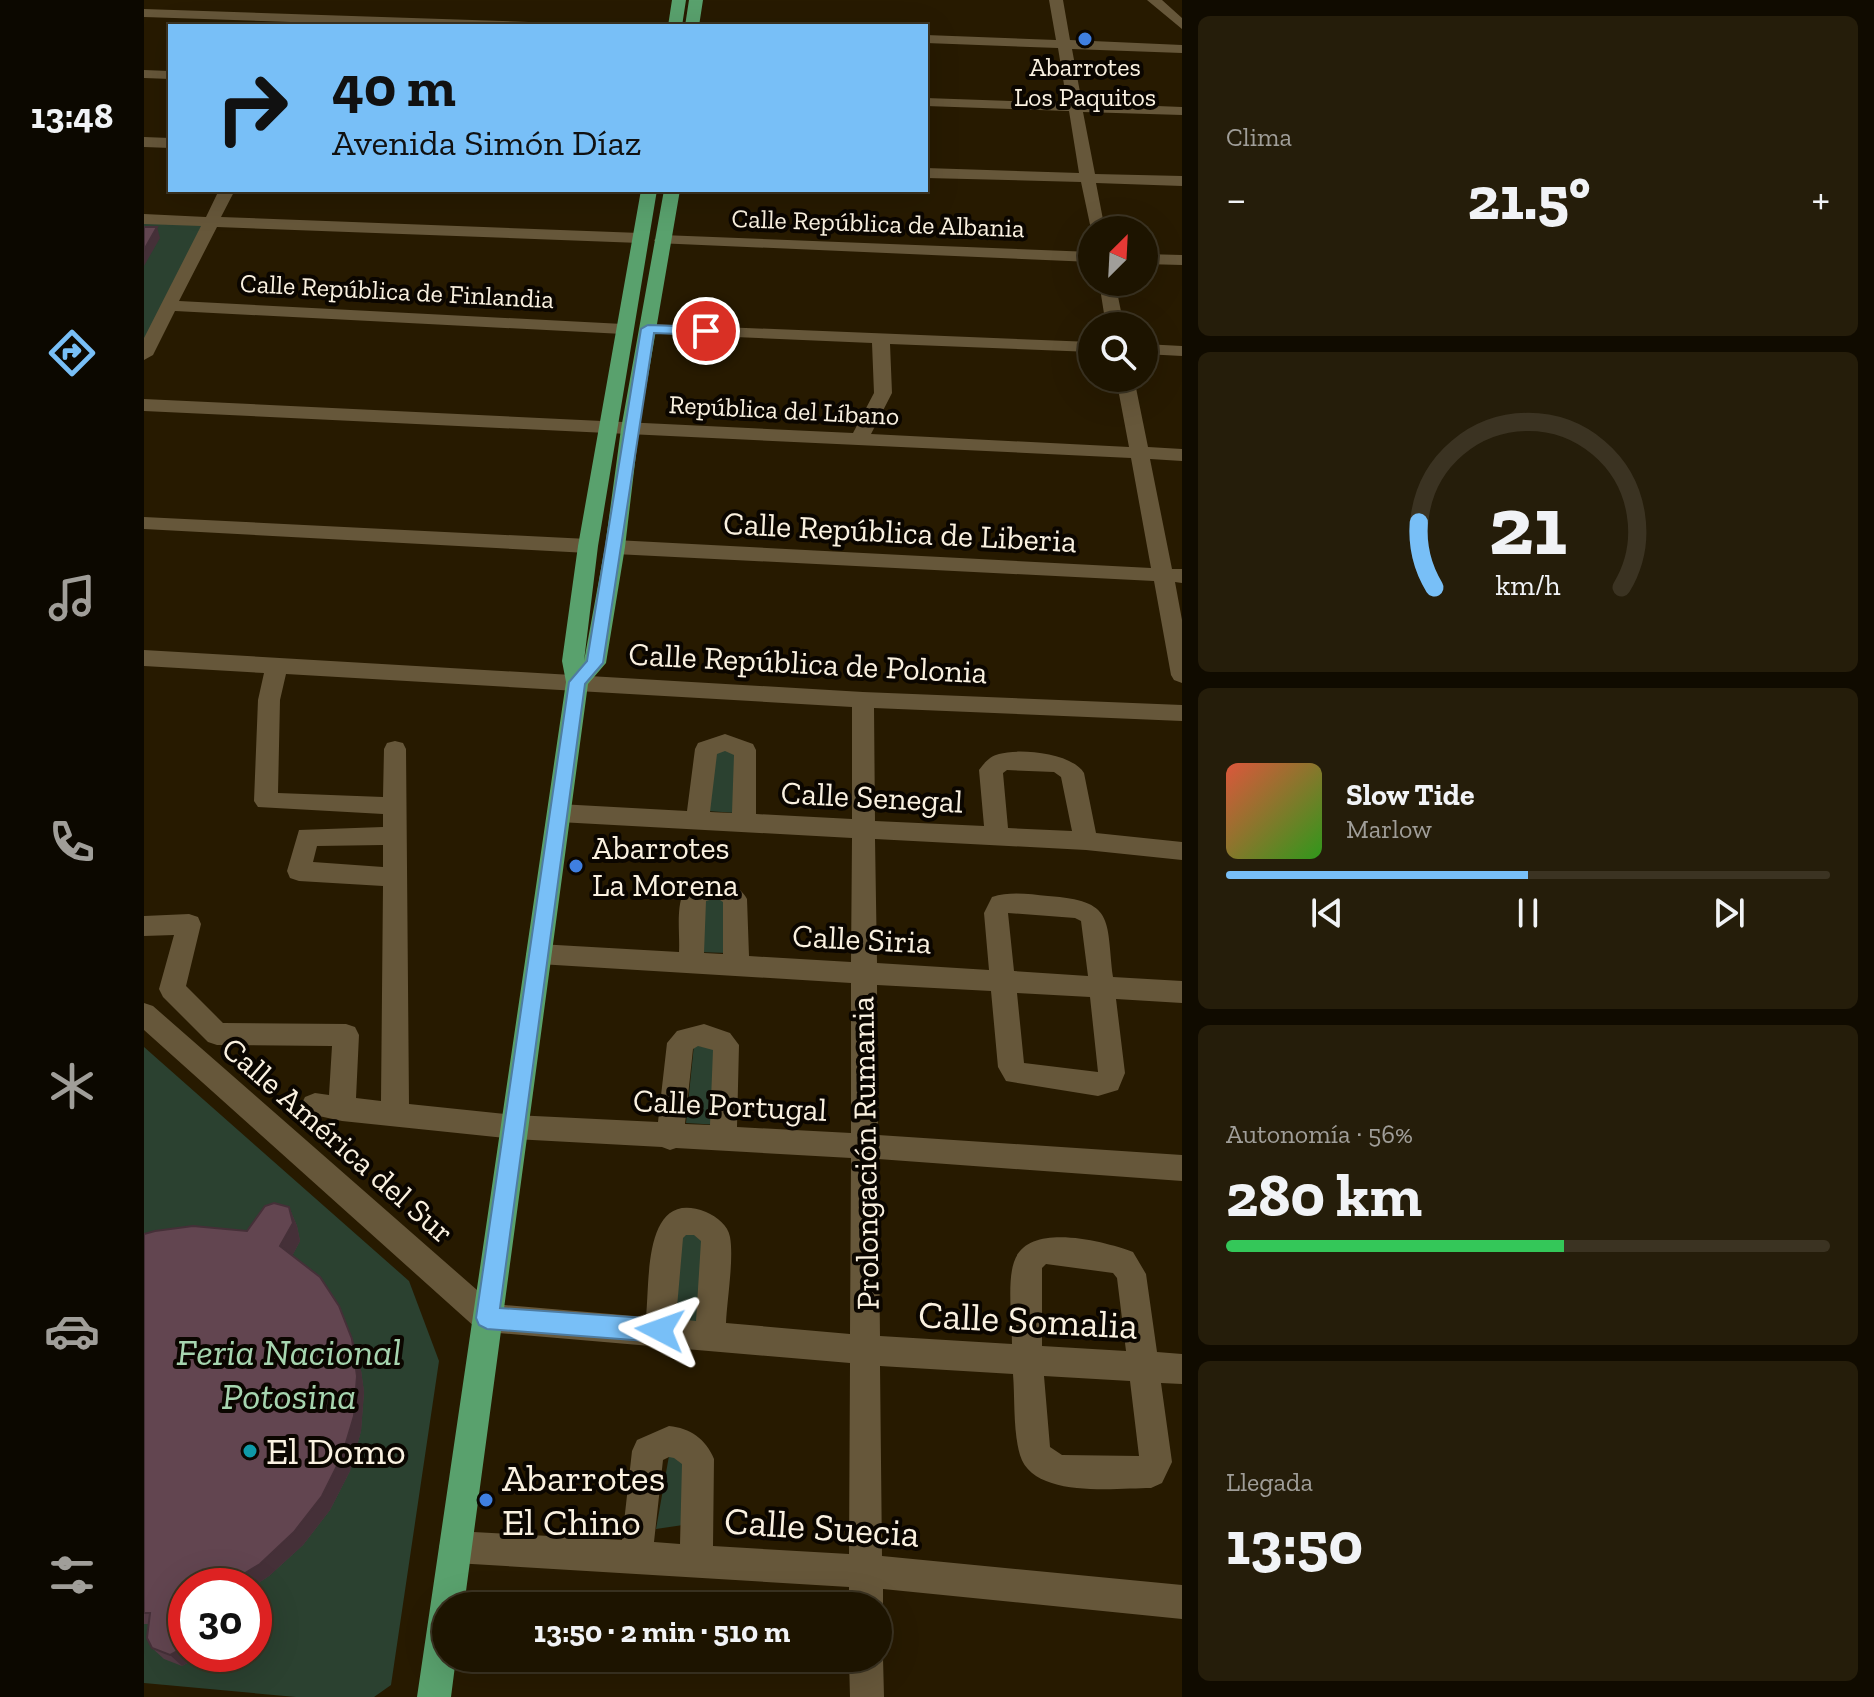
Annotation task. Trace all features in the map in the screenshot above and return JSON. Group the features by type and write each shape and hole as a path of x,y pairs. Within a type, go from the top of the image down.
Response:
{"main road":[{"path":"675,24 679,0"},
{"path":"692,24 696,0"},
{"path":"448,1592 577,682 573,661 588,546 649,192"},
{"path":"577,682 595,663 615,547 630,429 672,192"},
{"path":"434,1697 437,1672"}],"street":[{"path":"311,23 322,0"},
{"path":"1056,0 1094,216"},
{"path":"1154,0 1182,25"},
{"path":"144,13 240,21 384,24"},
{"path":"928,39 1182,49"},
{"path":"144,74 168,75"},
{"path":"928,102 1182,111"},
{"path":"144,142 168,143"},
{"path":"928,173 1182,181"},
{"path":"144,355 226,192"},
{"path":"144,219 640,238"},
{"name":"Calle República de Albania","path":"662,240 1078,256"},
{"path":"1158,259 1182,260"},
{"name":"Calle República de Finlandia","path":"168,306 623,329"},
{"path":"648,329 1078,346"},
{"path":"858,440 883,393 881,338"},
{"path":"1158,350 1182,351"},
{"path":"1128,392 1172,576 1182,675"},
{"name":"República del Líbano","path":"144,405 1182,455"},
{"path":"144,523 588,546"},
{"name":"Calle República de Liberia","path":"615,547 1172,576"},
{"name":"Calle República de Polonia","path":"144,658 863,700 1182,713"},
{"path":"277,665 269,700 266,801 394,806"},
{"name":"Prolongación Rumania","path":"863,700 866,1592"},
{"path":"697,821 706,749 725,742 745,750 744,823"},
{"path":"395,749 395,1115"},
{"path":"997,836 991,770 995,765 1002,761 1059,764 1072,773 1086,841"},
{"name":"Calle Senegal","path":"559,813 1086,841 1182,851"},
{"path":"394,877 299,871 307,837 395,836"},
{"path":"691,964 694,896 703,889 714,887 728,891 735,899 736,966"},
{"path":"1001,904 1079,908 1090,914 1102,987 1112,1073 1108,1082 1098,1084 1015,1073 1011,1067 996,913 1001,904"},
{"path":"144,926 189,924 172,989 217,1034 346,1035 342,1109"},
{"name":"Calle Siria","path":"539,954 1182,992"},
{"name":"Calle América del Sur","path":"144,1014 487,1318"},
{"path":"670,1138 680,1043 690,1036 702,1034 717,1037 726,1045 723,1138"},
{"name":"Calle Portugal","path":"315,1105 514,1127 670,1138 864,1146 1182,1168"},
{"path":"660,1330 669,1231 678,1223 693,1220 708,1226 716,1237 710,1335"},
{"path":"1044,1250 1123,1262 1131,1274 1145,1367 1156,1462 1151,1472 1061,1471 1043,1463 1035,1453 1027,1360 1027,1265 1033,1256 1044,1250"},
{"name":"Calle Somalia","path":"487,1318 660,1330 867,1350 1182,1369"},
{"path":"636,1557 648,1451 660,1442 675,1441 688,1446 698,1459 696,1560"},
{"name":"Calle Suecia","path":"455,1547 865,1571 1182,1602"},
{"path":"866,1672 867,1697"}],"green space":[{"path":"144,223 203,225 144,342"},
{"path":"738,749 737,813 707,811 710,750"},
{"path":"701,890 730,893 727,953 698,952"},
{"path":"694,1045 726,1051 720,1125 686,1123"},
{"name":"Feria Nacional Potosina","path":"144,1047 409,1281 439,1361 391,1685 374,1697 296,1697 144,1683"},
{"path":"681,1225 720,1229 700,1326 669,1322"},
{"path":"672,1439 693,1448 683,1525 656,1529"}],"building":[{"path":"144,227 157,227 144,250"},
{"name":"El Domo","path":"274,1203 289,1207 293,1223 280,1246 320,1277 339,1306 352,1339 357,1376 354,1416 342,1456 322,1496 294,1532 260,1564 253,1568 168,1568 168,1654 152,1648 147,1638 150,1613 144,1613 144,1234 193,1226 247,1231 265,1206"}],"place":[{"name":"Abarrotes Los Paquitos","path":"1085,39"},
{"name":"Abarrotes La Morena","path":"576,866"},
{"name":"El Domo","path":"250,1451"},
{"name":"Abarrotes El Chino","path":"486,1500"}],"route":[{"path":"660,1330 487,1318 577,682 595,663 648,329 706,331"}]}
